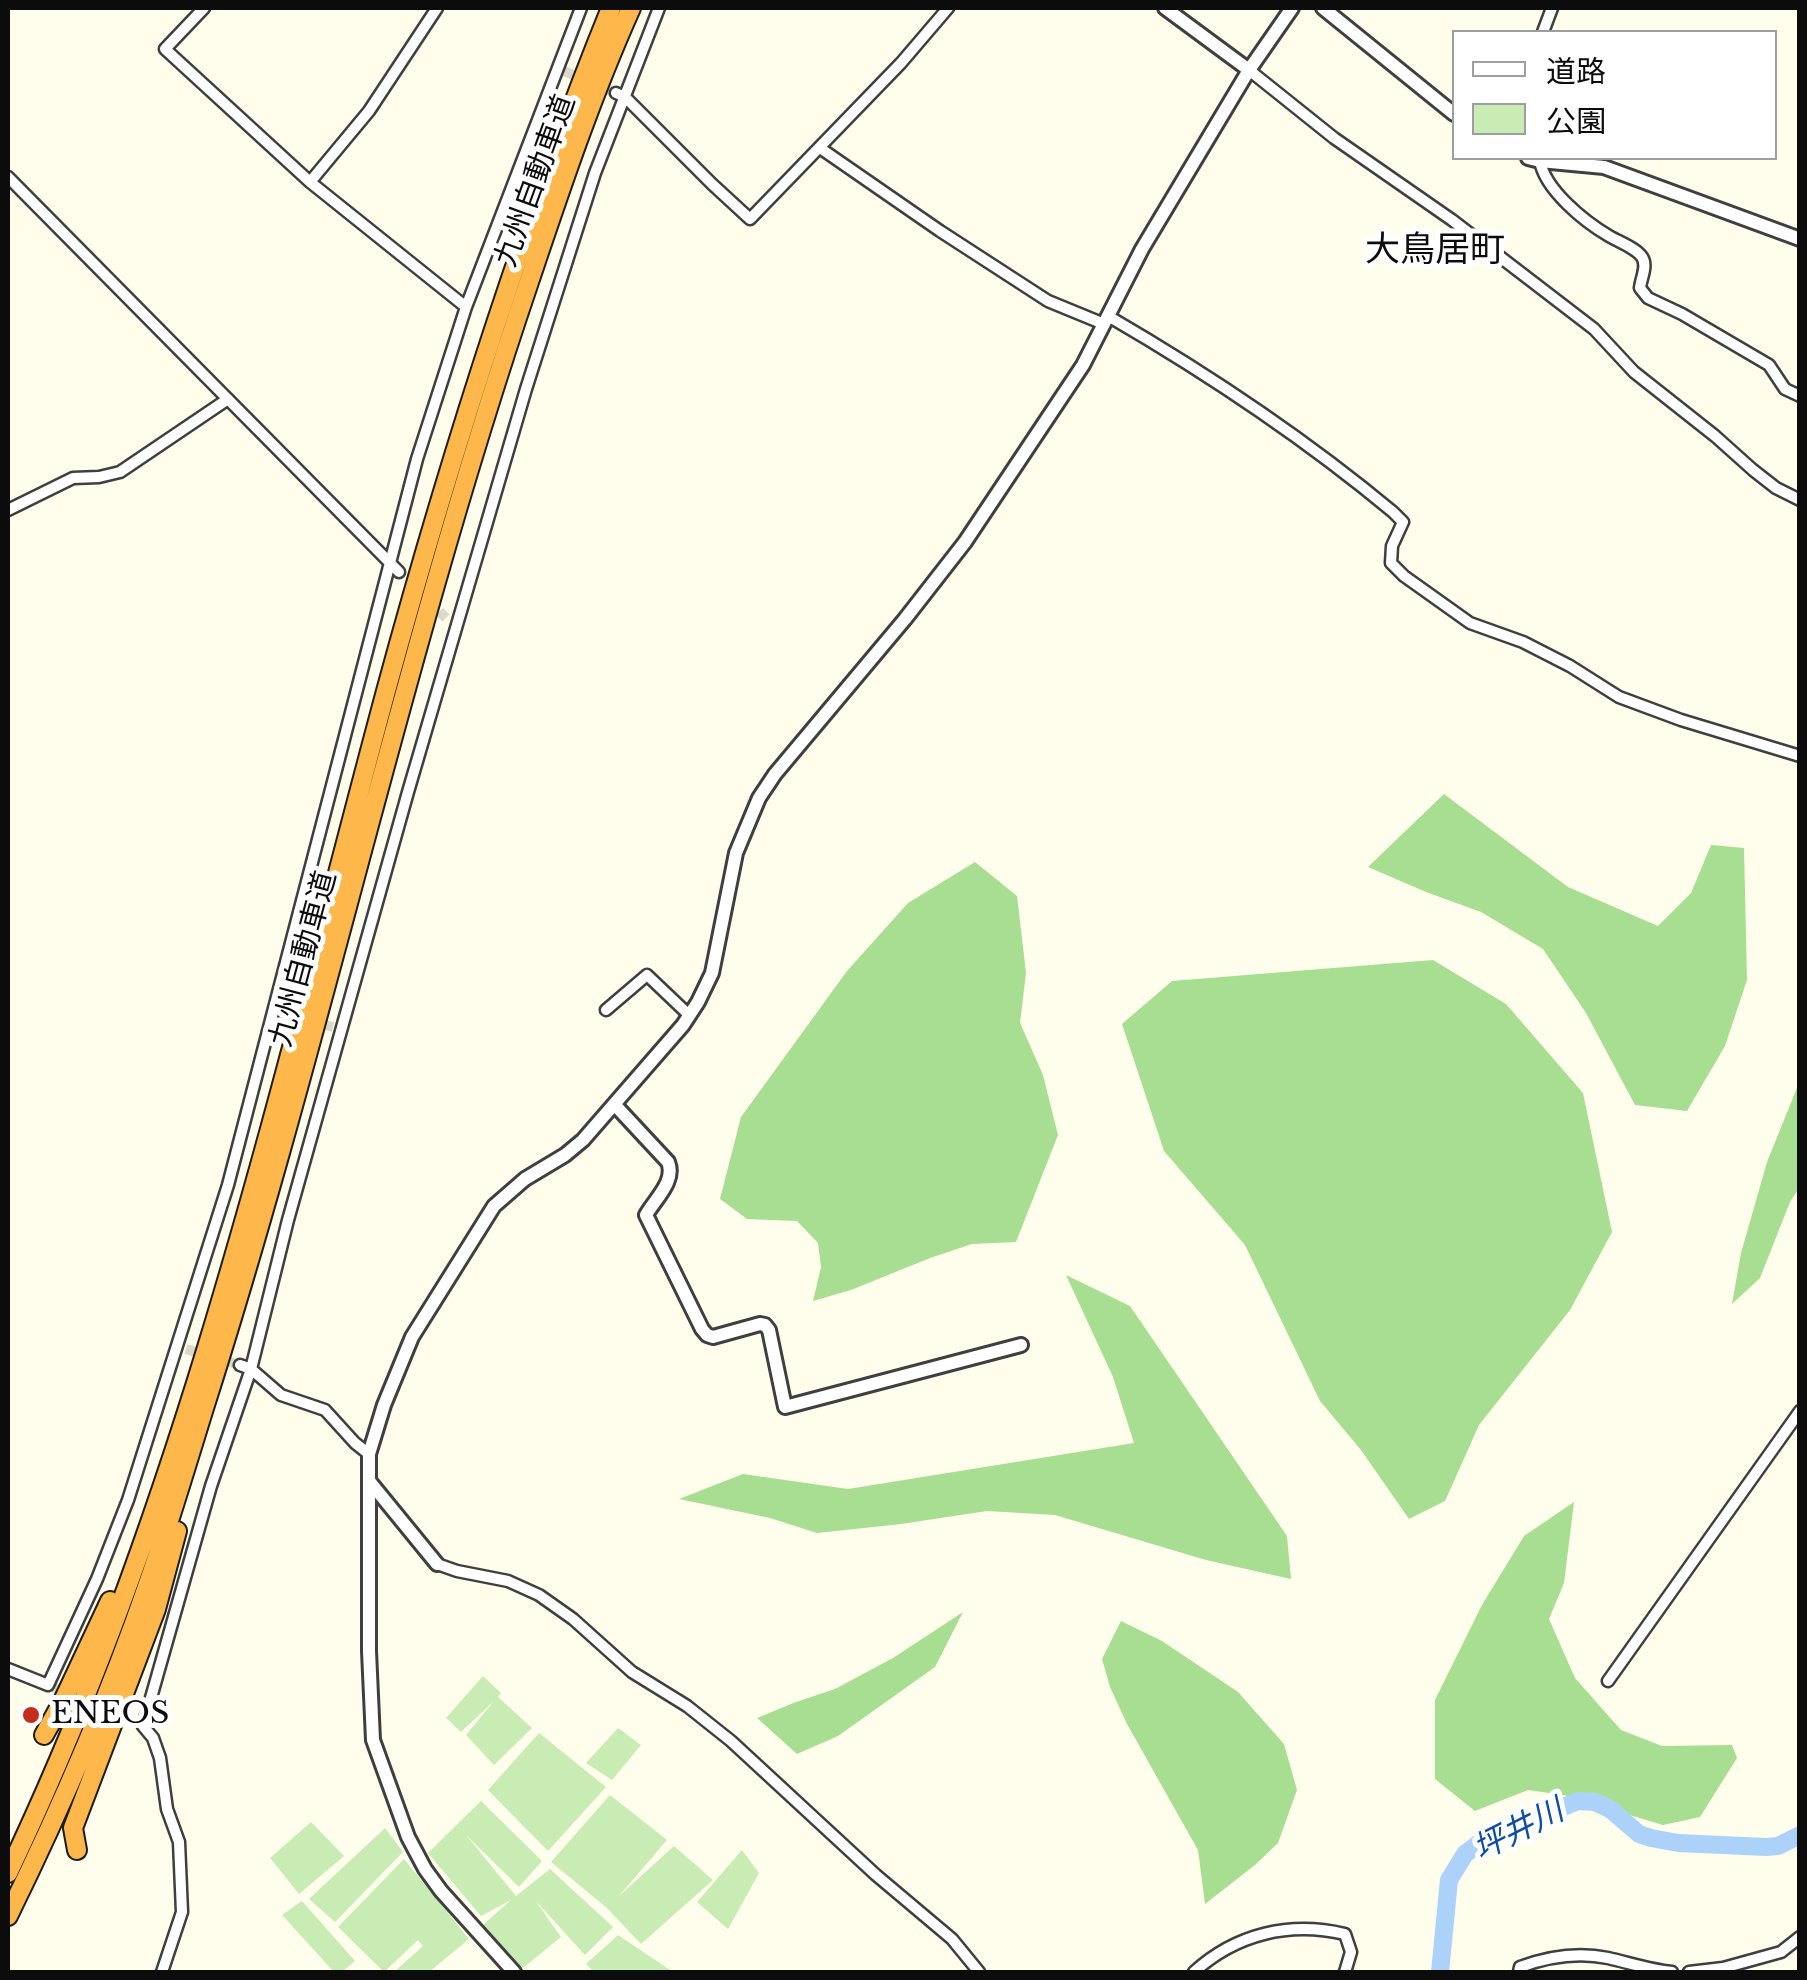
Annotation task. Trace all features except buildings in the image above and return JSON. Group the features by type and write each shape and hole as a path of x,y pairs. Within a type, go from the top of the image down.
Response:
{"highway":[{"name":"九州自動車道","path":"8,1873 105,1646 184,1420 252,1193 438,510 525,234 610,8"},
{"name":"九州自動車道","path":"8,1916 94,1725 148,1584 236,1308 431,594 481,429 573,152 630,8"},
{"path":"77,1850 74,1828 156,1609 236,1308"},
{"path":"44,1735 104,1616 184,1420"}],"street":[{"path":"204,8 164,48 310,182 466,306"},
{"path":"310,182 369,112 436,8"},
{"path":"8,1669 48,1685 97,1579 181,1348 277,1013 342,741 395,568 417,459 466,306 581,8"},
{"path":"162,1972 182,1912 179,1842 167,1809 160,1758 142,1726 283,1237 337,1028 526,388 594,172 621,95 659,8"},
{"path":"621,95 750,219 901,63 948,8"},
{"path":"1165,8 1594,329 1634,372 1752,470 1800,500"},
{"path":"514,1972 424,1869 408,1837 373,1740 369,1651 370,1454 384,1405 412,1337 494,1206 584,1140 690,1014 712,973 736,853 753,807 775,774 906,620 965,542 1083,365 1142,249 1249,70 1292,8"},
{"path":"1323,8 1452,112"},
{"path":"820,148 1048,302 1106,320 1210,376 1263,412 1394,512 1403,522 1392,546 1391,563 1470,623 1523,642 1619,696 1800,756"},
{"path":"1534,160 1604,167 1800,240"},
{"path":"1534,160 1579,216 1640,254 1645,266 1640,288 1648,298 1769,365 1785,389 1800,396"},
{"path":"8,177 395,568"},
{"path":"8,510 73,478 120,472 228,399"},
{"path":"446,618 456,627"},
{"path":"606,1010 648,974 690,1014"},
{"path":"615,1105 672,1170 646,1215 702,1329 713,1337 765,1325 786,1408 1021,1346"},
{"path":"246,1367 280,1394 325,1410 354,1443 370,1454"},
{"path":"1608,1681 1800,1411"},
{"path":"370,1482 437,1564 508,1581 539,1595 573,1619 632,1672 687,1706 731,1741 876,1875 952,1938 979,1972"},
{"path":"1194,1972 1213,1955 1252,1936 1323,1929 1345,1934 1351,1952 1346,1972"},
{"path":"1689,1972 1723,1968 1782,1952 1800,1937"},
{"path":"1519,1972 1520,1968 1552,1957 1604,1957 1647,1970 1672,1972"}],"green space":[{"path":"1444,794 1568,887 1658,926 1691,893 1711,845 1744,848 1747,980 1725,1046 1687,1111 1635,1105 1586,1013 1543,949 1481,912 1368,867"},
{"path":"975,862 1017,896 1026,973 1020,1023 1043,1075 1058,1135 1016,1242 972,1244 813,1301 821,1267 818,1243 797,1221 747,1219 720,1199 741,1117 847,971 908,903"},
{"path":"1433,960 1506,1004 1583,1093 1612,1232 1570,1310 1479,1425 1445,1501 1409,1519 1361,1450 1320,1401 1245,1245 1164,1151 1122,1024 1172,981"},
{"path":"1799,1083 1799,1188 1760,1278 1732,1304 1741,1253 1767,1162"},
{"path":"1066,1275 1130,1306 1287,1536 1291,1579 1206,1560 1055,1515 987,1511 817,1533 770,1518 679,1499 743,1474 848,1489 1134,1443 1113,1377"},
{"path":"1574,1502 1564,1583 1549,1619 1575,1678 1621,1730 1662,1746 1732,1745 1737,1758 1700,1817 1663,1825 1563,1795 1528,1790 1475,1811 1435,1779 1435,1700 1482,1605 1524,1536"},
{"path":"963,1612 935,1667 838,1736 797,1754 757,1718 835,1689 893,1658"},
{"path":"1121,1621 1162,1641 1238,1692 1284,1744 1297,1790 1278,1843 1205,1904 1198,1850 1110,1687 1102,1659"},
{"path":"483,1676 501,1693 498,1697 532,1728 494,1765 466,1735 494,1701 461,1732 446,1718"},
{"path":"618,1728 641,1745 612,1780 586,1763"},
{"path":"539,1733 606,1787 548,1851 488,1790"},
{"path":"610,1795 667,1840 618,1897 674,1846 713,1880 641,1944 607,1908 551,1862"},
{"path":"481,1801 542,1861 519,1887 466,1835 516,1896 550,1869 613,1927 585,1955 535,1900 561,1937 523,1968 483,1925 511,1900 481,1916 428,1853"},
{"path":"311,1822 344,1856 299,1894 270,1858"},
{"path":"385,1828 403,1852 335,1922 309,1899"},
{"path":"742,1850 759,1873 728,1929 697,1902"},
{"path":"404,1859 469,1939 429,1972 394,1972 423,1946 418,1940 384,1972 338,1927"},
{"path":"302,1901 355,1961 342,1972 334,1972 282,1915"},
{"path":"618,1935 673,1972 594,1972 586,1964"}],"waterway":[{"name":"坪井川","path":"1440,1972 1449,1880 1465,1854 1482,1841 1578,1801 1595,1802 1610,1809 1639,1834 1678,1843 1766,1847 1778,1846 1800,1835"}],"tunnel":[{"path":"564,71 616,93"},
{"path":"429,601 446,618"},
{"path":"281,1014 333,1027"},
{"path":"186,1349 240,1365"},
{"path":"48,1685 143,1726"}],"place":[{"name":"ENEOS","path":"31,1715"}],"district":[{"name":"大鳥居町","path":"1435,251"}]}
